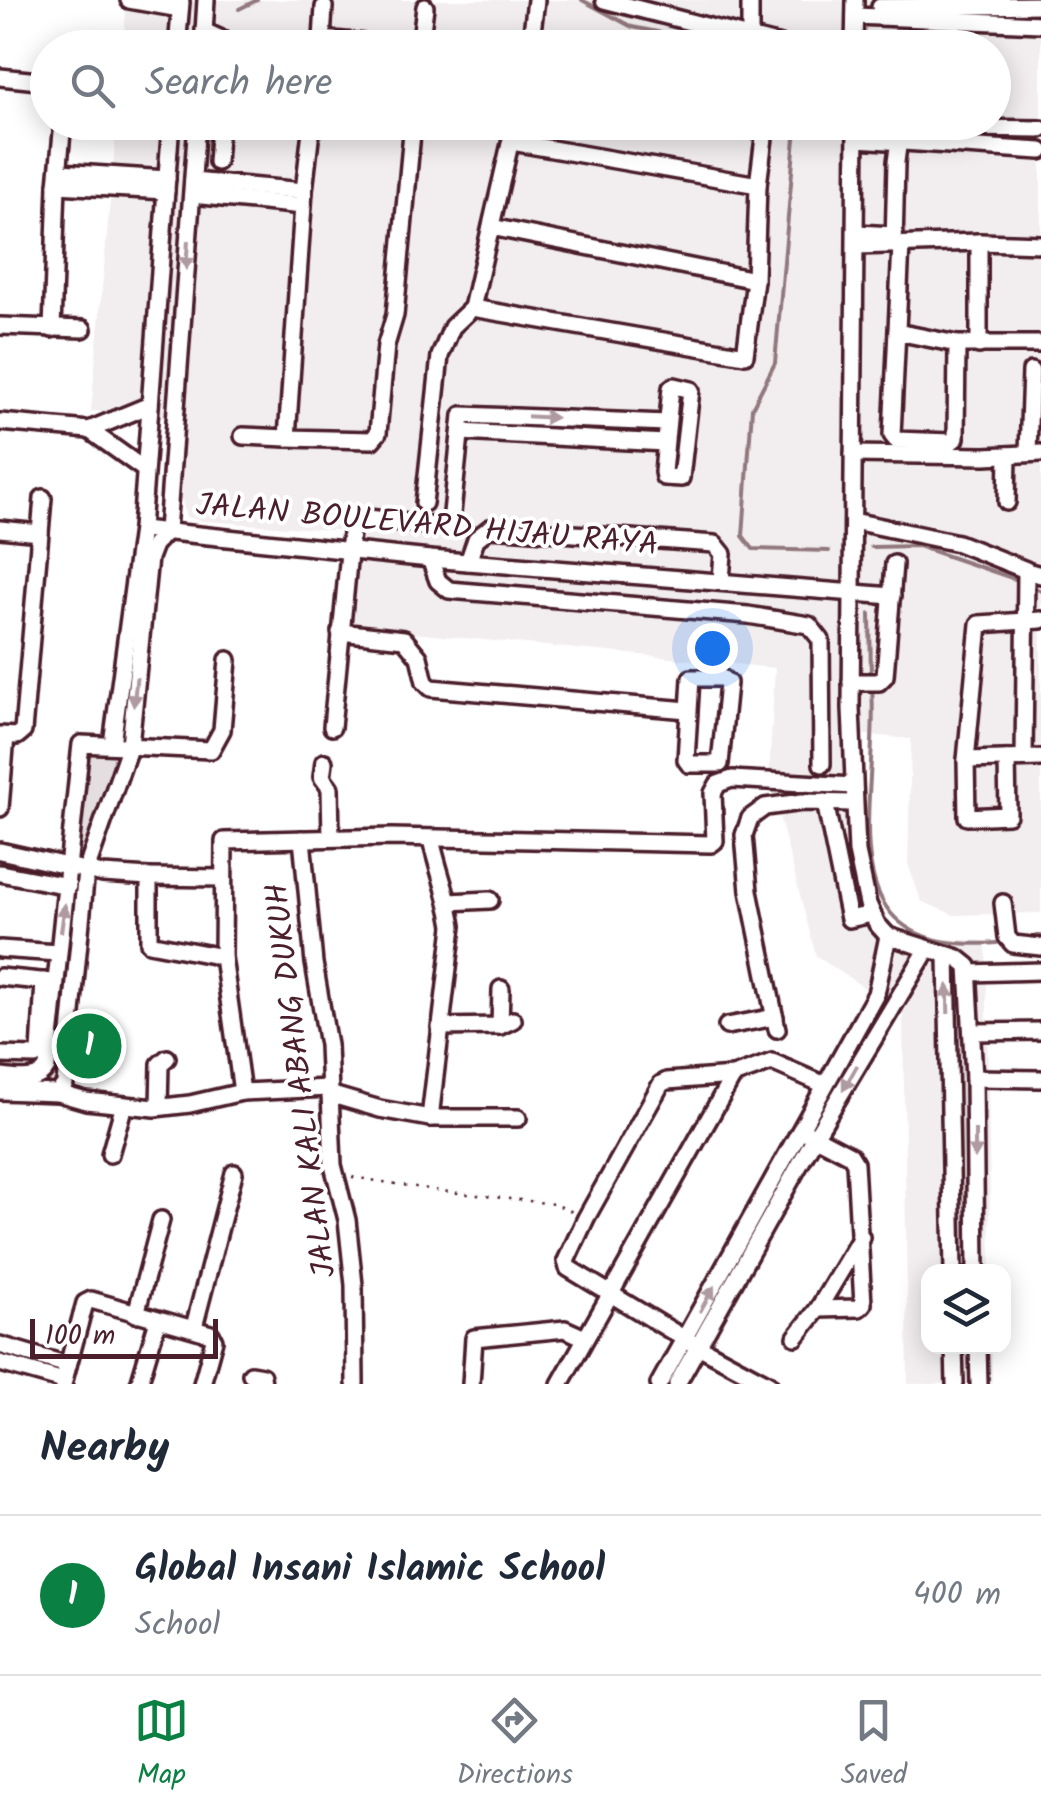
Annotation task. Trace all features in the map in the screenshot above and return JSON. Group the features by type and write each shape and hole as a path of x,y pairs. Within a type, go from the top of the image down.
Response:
{"street":[{"path":"129,0 180,4 178,30"},
{"path":"204,30 206,0"},
{"path":"604,0 719,30"},
{"path":"750,0 750,30"},
{"path":"870,10 1041,5"},
{"path":"322,30 324,7"},
{"path":"422,30 425,7"},
{"path":"870,10 1041,24"},
{"path":"0,77 30,80"},
{"path":"1011,130 1041,129"},
{"path":"52,329 61,140"},
{"path":"112,744 141,529 171,140"},
{"name":"JALAN BOULEVARD HIJAU RAYA","path":"196,140 167,531 430,560 872,594"},
{"path":"217,162 219,140"},
{"path":"288,438 310,140"},
{"path":"243,436 368,441 378,433 386,346 395,315 411,140"},
{"path":"472,308 741,356 747,352 755,280 764,140"},
{"path":"865,681 884,676 872,594 853,564 853,525 869,455 878,240 875,140"},
{"path":"875,140 878,240 897,332 892,435 898,441 951,442 956,438 957,344"},
{"path":"945,140 1041,151"},
{"path":"424,503 440,356 452,327 472,308 512,142 758,185"},
{"path":"58,179 167,185"},
{"path":"192,188 304,198"},
{"path":"492,227 755,280"},
{"path":"878,240 1041,244"},
{"path":"978,242 979,344"},
{"path":"0,326 83,330"},
{"path":"156,328 182,329"},
{"path":"897,332 957,344 1041,344"},
{"path":"869,455 1034,452 1031,371"},
{"path":"671,387 690,388 681,478 664,476 665,443 671,387"},
{"path":"0,422 89,430 150,405"},
{"path":"332,727 352,522 359,518 451,524 462,415 667,423"},
{"path":"89,430 145,470"},
{"path":"461,432 665,443"},
{"path":"1007,502 1008,454"},
{"path":"0,808 3,735 20,735 23,731 43,498"},
{"path":"853,525 958,543 1034,572 1024,758"},
{"path":"468,562 476,538 490,528 714,544 724,554 721,580"},
{"path":"0,529 40,533"},
{"path":"141,529 167,531"},
{"path":"0,1055 35,1056 40,1052 68,886 130,745 148,558 167,531"},
{"path":"430,560 438,581 448,590 748,615 808,624 821,640 822,764"},
{"path":"894,564 872,594 865,681 851,708 863,891 872,914 888,936 964,961 970,973 976,1264"},
{"path":"747,582 748,615"},
{"path":"1006,759 1008,815 968,818 966,760 979,624 1033,620"},
{"path":"340,632 404,640 419,657 425,682 431,688 688,710"},
{"path":"58,1092 66,1081 78,869 80,747 83,742 211,750 222,730 228,660"},
{"path":"691,677 727,681 720,764 687,762 688,710 691,677"},
{"path":"823,704 851,708"},
{"path":"966,760 1041,758"},
{"path":"324,762 322,777 330,788 331,837"},
{"name":"JALAN KALI ABANG DUKUH","path":"355,1384 354,1285 347,1220 334,1174 328,1045 314,963 302,839 711,844 713,793 723,781 854,794"},
{"path":"727,1026 776,1023 749,891 744,834 750,818 765,807 825,802 854,794"},
{"path":"825,802 849,919 872,914"},
{"path":"242,1092 223,957 224,841 302,839"},
{"path":"430,839 440,885 450,902 452,926 430,1118"},
{"path":"0,851 78,869 149,877 222,878"},
{"path":"0,873 68,886"},
{"path":"149,877 149,943 223,957"},
{"path":"450,902 490,900"},
{"path":"1003,903 1007,937 1013,944 1041,948"},
{"path":"658,1384 692,1344 762,1237 808,1133 824,1085 876,994 888,936"},
{"path":"0,949 58,953"},
{"path":"677,1384 746,1228 926,950"},
{"path":"947,955 953,1264"},
{"path":"970,973 1041,971"},
{"path":"0,977 50,982"},
{"path":"0,1077 34,1079 46,1072 50,982"},
{"path":"440,1028 506,1023 501,989"},
{"path":"876,994 892,1005"},
{"path":"973,1032 1041,1031"},
{"path":"159,1107 160,1064 166,1058"},
{"path":"769,1384 692,1344 566,1265 586,1218 661,1084 734,1076 772,1062 824,1085"},
{"path":"560,1384 734,1076"},
{"path":"974,1078 1041,1079"},
{"path":"0,1090 58,1092 86,1101 159,1107 242,1092 329,1091 380,1109 430,1118 518,1118"},
{"path":"110,1154 124,1105"},
{"path":"808,1133 850,1156 855,1163 861,1237 863,1304 859,1308 818,1309"},
{"path":"194,1326 234,1173"},
{"path":"136,1314 161,1220"},
{"path":"746,1228 762,1237"},
{"path":"796,1337 818,1309 861,1237"},
{"path":"65,1377 86,1301 91,1300 194,1326 214,1338 202,1384"},
{"path":"140,1384 158,1320"},
{"path":"471,1384 472,1342 476,1337 565,1329 585,1338"},
{"path":"0,1344 65,1377"},
{"path":"954,1354 955,1384"},
{"path":"978,1354 979,1384"},
{"path":"0,1363 42,1380 65,1377"}],"path":[{"path":"334,1174 556,1204 586,1218"}],"shaded area":[{"path":"127,0 1041,0 1041,913 954,915 921,901 908,864 911,739 846,733 850,869 881,948 926,938 986,941 991,1264 921,1264 921,1354 992,1354 992,1384 908,1384 903,1013 816,956 769,778 775,668 350,627 360,532 186,517 181,498 184,419 91,411 115,140 1011,140 1011,30 124,30"},
{"path":"130,745 86,871 58,1093 0,1077 43,1075 67,886 0,873 0,851 71,866 80,747"},
{"path":"947,955 963,961 976,1264 953,1264"}],"waterway":[{"path":"239,9 257,0"},
{"path":"582,0 632,27 647,30"},
{"path":"795,140 775,363 752,408 743,536 753,549 829,551"},
{"path":"871,547 918,546 1021,581"},
{"path":"1029,585 1041,591"},
{"path":"870,614 871,679"},
{"path":"872,689 868,821 870,862 881,898 903,925 940,941 997,943"},
{"path":"1036,936 1041,936"}],"place":[{"name":"Global Insani Islamic School","path":"89,1046"}]}
